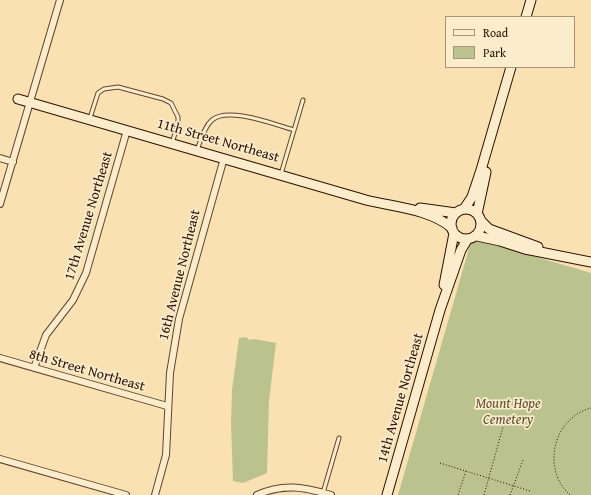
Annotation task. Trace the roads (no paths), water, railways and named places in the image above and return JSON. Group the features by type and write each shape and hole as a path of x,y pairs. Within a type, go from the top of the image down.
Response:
{"street":[{"path":"0,204 60,0"},
{"path":"526,16 531,0"},
{"path":"482,222 480,232 476,236 467,240 462,239 453,231 452,220 472,197 511,68"},
{"name":"11th Street Northeast","path":"18,99 393,207 460,211"},
{"path":"477,214 495,123"},
{"name":"17th Avenue Northeast","path":"34,368 46,335 73,300 86,273 128,130"},
{"path":"0,158 13,162"},
{"name":"16th Avenue Northeast","path":"155,495 166,454 172,355 180,313 224,158"},
{"name":"11th Street Northeast","path":"411,209 443,220 453,231"},
{"path":"460,211 469,209 477,214 489,229 550,253"},
{"name":"14th Avenue Northeast","path":"440,310 453,231"},
{"path":"476,236 500,241 525,249 591,262"},
{"name":"14th Avenue Northeast","path":"388,495 440,310 461,250 467,240"},
{"name":"8th Street Northeast","path":"0,358 168,406"},
{"path":"0,459 126,495"},
{"path":"257,495 274,489 292,486 331,495"}],"lane":[{"path":"90,119 98,93 110,87 118,87 163,99 171,103 178,116 178,124 172,143"},
{"path":"281,174 303,100"},
{"path":"197,150 205,129 213,119 227,115 248,117 294,130"},
{"path":"323,493 339,438"}],"park label":[{"name":"Mount Hope Cemetery","path":"508,412"}]}
